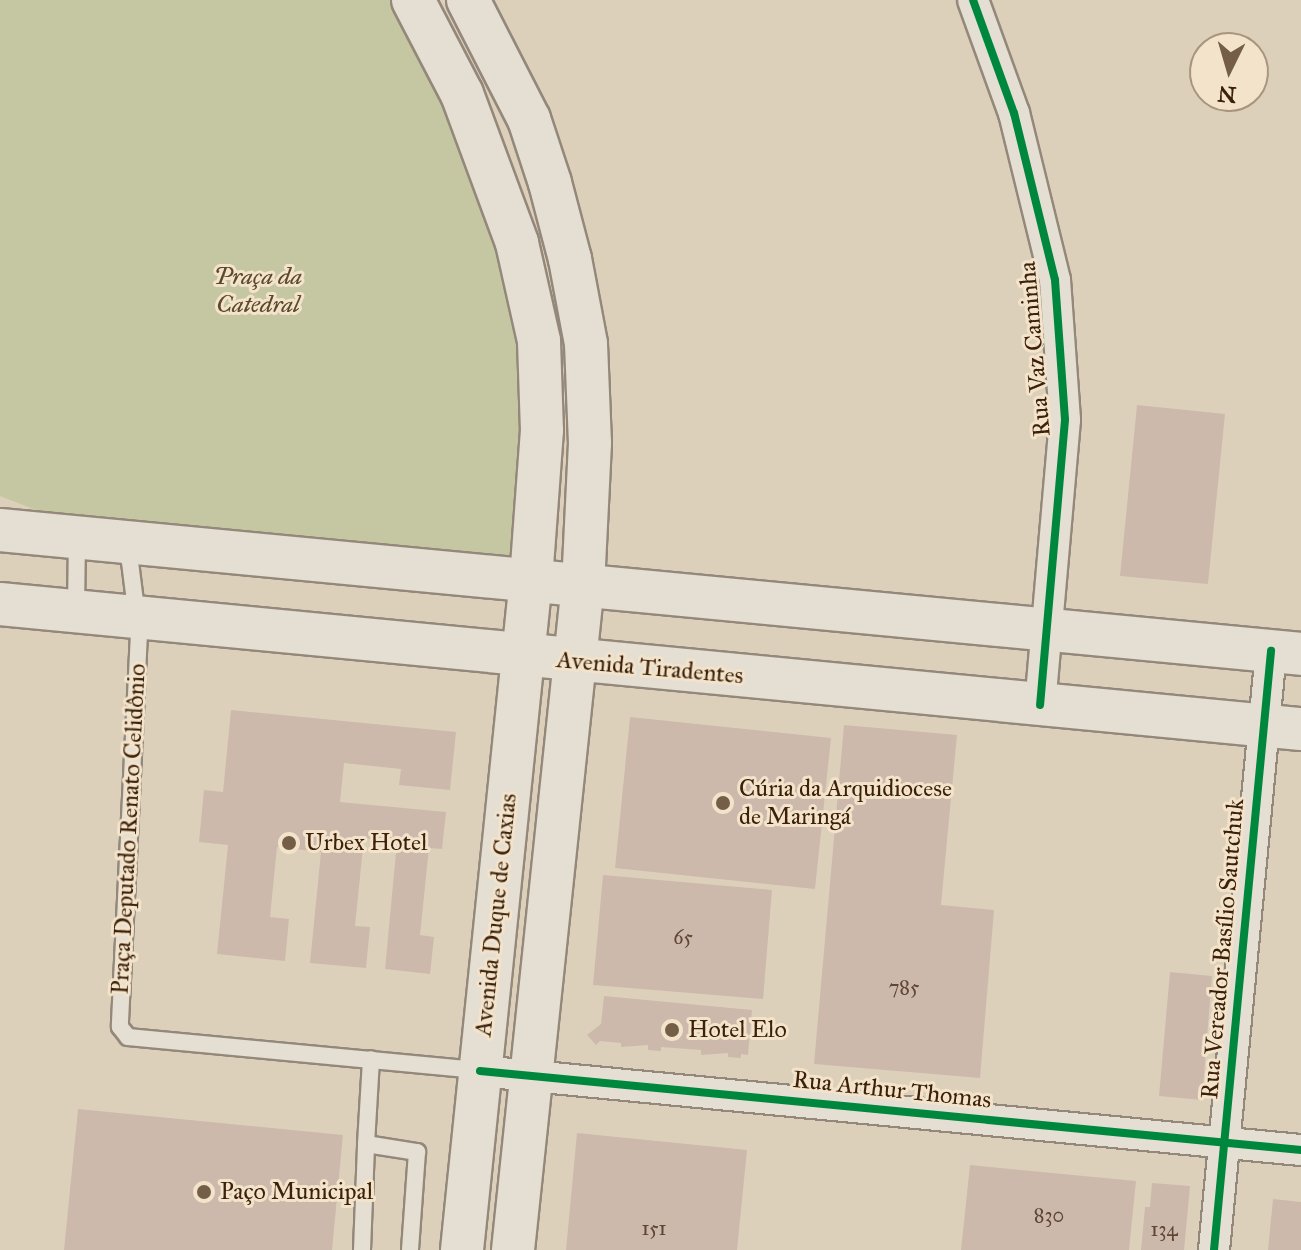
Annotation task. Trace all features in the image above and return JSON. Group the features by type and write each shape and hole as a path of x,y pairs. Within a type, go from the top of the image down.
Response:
{"main road":[{"path":"413,0 462,94 517,243 586,344"},
{"path":"462,94 478,3"},
{"name":"Avenida Duque de Caxias","path":"478,3 529,119 570,259 586,344 590,443 583,584 513,1250"},
{"name":"Avenida Duque de Caxias","path":"462,1250 531,579 542,430 539,341 517,243"},
{"path":"0,530 1286,652"},
{"name":"Avenida Tiradentes","path":"0,604 1282,727"},
{"path":"496,916 554,838"}],"street":[{"name":"Rua Vaz Caminha","path":"973,0 1014,113 1055,280 1065,420 1040,705"},
{"name":"Rua Vereador Basílio Sautchuk","path":"1214,1250 1225,1142 1282,727 1286,652"},
{"name":"Rua Arthur Thomas","path":"480,1071 1301,1150"}],"lane":[{"path":"76,612 77,539"},
{"name":"Praça Deputado Renato Celidônio","path":"121,543 130,562 138,617 120,997 120,1027 128,1037"},
{"name":"Rua Arthur Thomas","path":"128,1037 480,1071"},
{"path":"362,1250 371,1059"},
{"path":"366,1144 417,1152 410,1250"}],"green space":[{"name":"Praça da Catedral","path":"0,0 413,0 517,243 531,579 121,543 0,496"}],"building":[{"path":"1137,405 1225,414 1208,584 1120,576"},
{"name":"Urbex Hotel","path":"231,710 456,732 450,790 399,785 401,769 344,763 340,802 446,812 442,849 429,848 420,935 434,937 430,974 385,969 397,842 364,838 355,926 370,927 366,968 310,963 321,852 277,847 270,917 289,919 285,961 217,954 228,845 199,842 204,790 223,792"},
{"name":"Cúria da Arquidiocese de Maringá","path":"630,717 831,738 815,889 615,868"},
{"path":"844,725 957,735 941,905 994,910 980,1078 814,1064"},
{"path":"603,875 772,890 763,999 593,985"},
{"path":"1170,972 1212,976 1202,1100 1159,1096"},
{"name":"Hotel Elo","path":"604,996 752,1010 748,1055 741,1054 741,1058 728,1057 728,1053 701,1055 701,1050 661,1047 661,1051 648,1050 648,1045 621,1047 621,1043 600,1041 596,1045 587,1035 601,1024"},
{"name":"Paço Municipal","path":"78,1109 343,1135 332,1250 64,1250"},
{"path":"577,1133 747,1150 737,1250 566,1250"},
{"path":"970,1165 1136,1181 1129,1250 961,1250"},
{"path":"1152,1183 1190,1186 1184,1250 1141,1250 1145,1207 1150,1207"},
{"path":"1273,1199 1301,1202 1301,1250 1268,1250"}],"cycle path":[{"path":"973,0 1014,113 1055,280 1065,420 1040,705"},
{"path":"1214,1250 1271,651"},
{"path":"480,1071 1301,1150"}],"place":[{"name":"Cúria da Arquidiocese de Maringá","path":"723,803"},
{"name":"Urbex Hotel","path":"289,843"},
{"name":"Hotel Elo","path":"672,1030"},
{"name":"Paço Municipal","path":"204,1192"}]}
